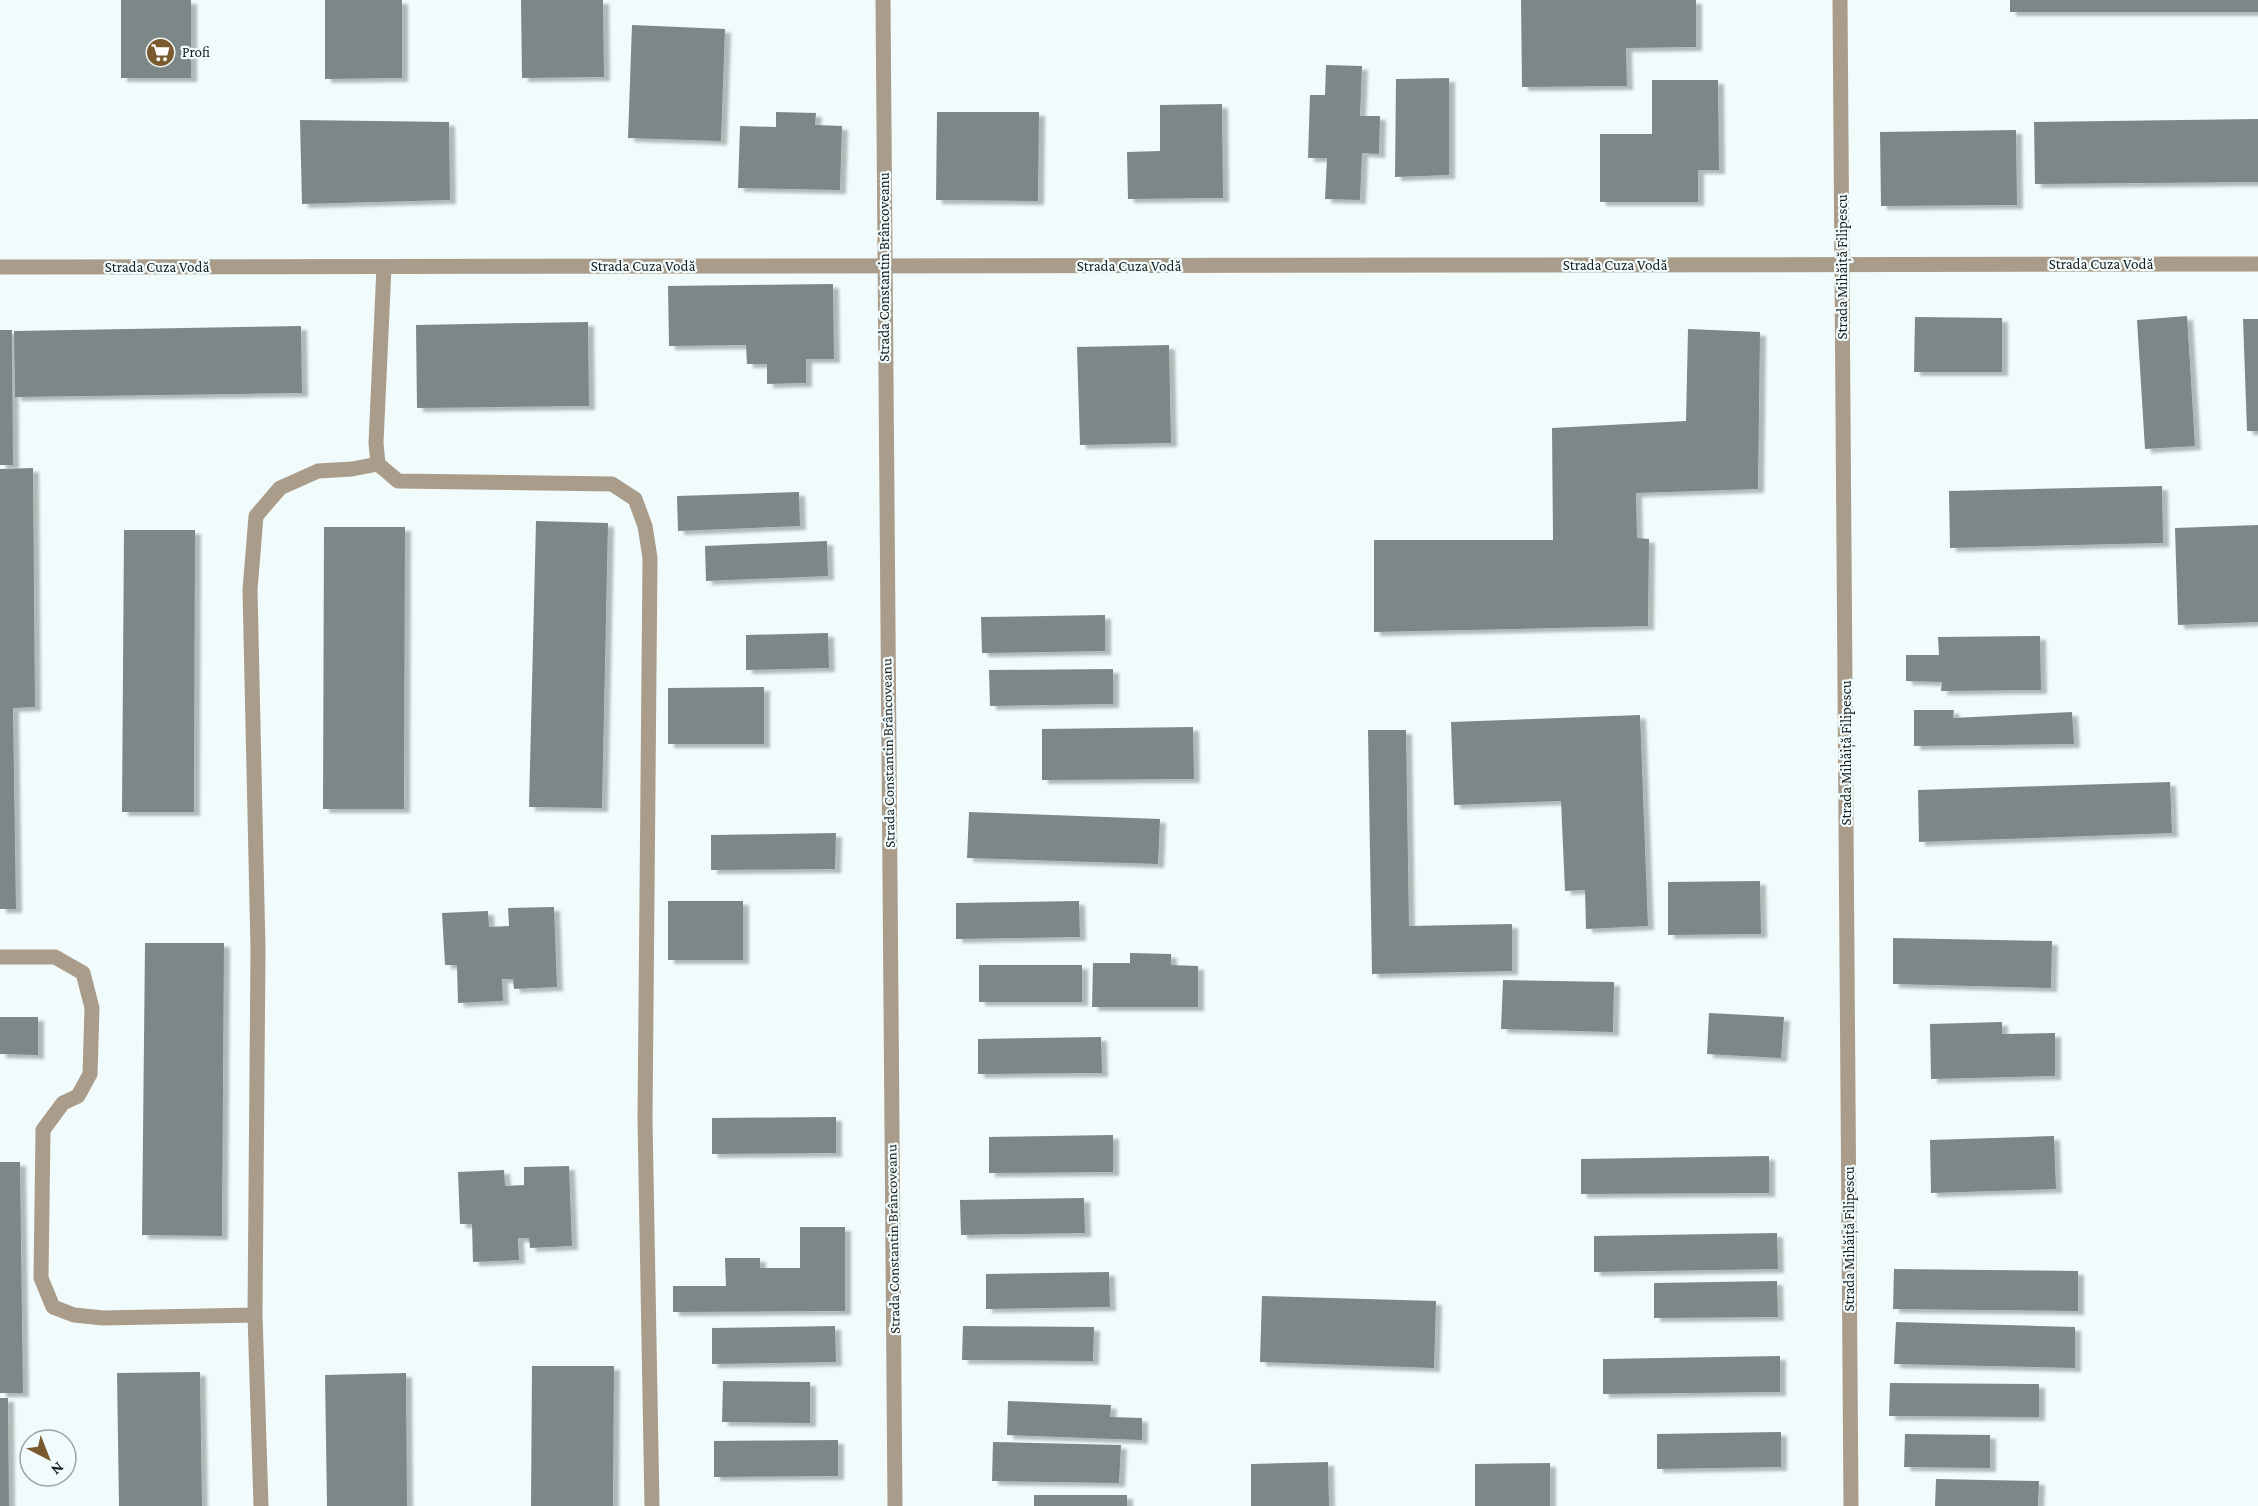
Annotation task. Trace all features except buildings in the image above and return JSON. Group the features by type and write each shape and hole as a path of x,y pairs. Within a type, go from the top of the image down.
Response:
{"street":[{"name":"Strada Constantin Brâncoveanu","path":"883,0 895,1506"},
{"name":"Strada Mihăiță Filipescu","path":"1840,0 1851,1506"},
{"name":"Strada Cuza Vodă","path":"0,267 2258,264"},
{"path":"384,267 376,443 378,464 398,481 612,484 635,499 645,526 650,569 645,1119 652,1506"},
{"path":"261,1506 255,1315 258,949 250,590 256,516 280,488 318,471 352,470 378,464"},
{"path":"0,957 55,957 84,973 92,1008 90,1074 78,1096 63,1103 43,1130 41,1278 53,1307 74,1315 103,1318 255,1315"}],"place":[{"name":"Profi","path":"161,52"}]}
